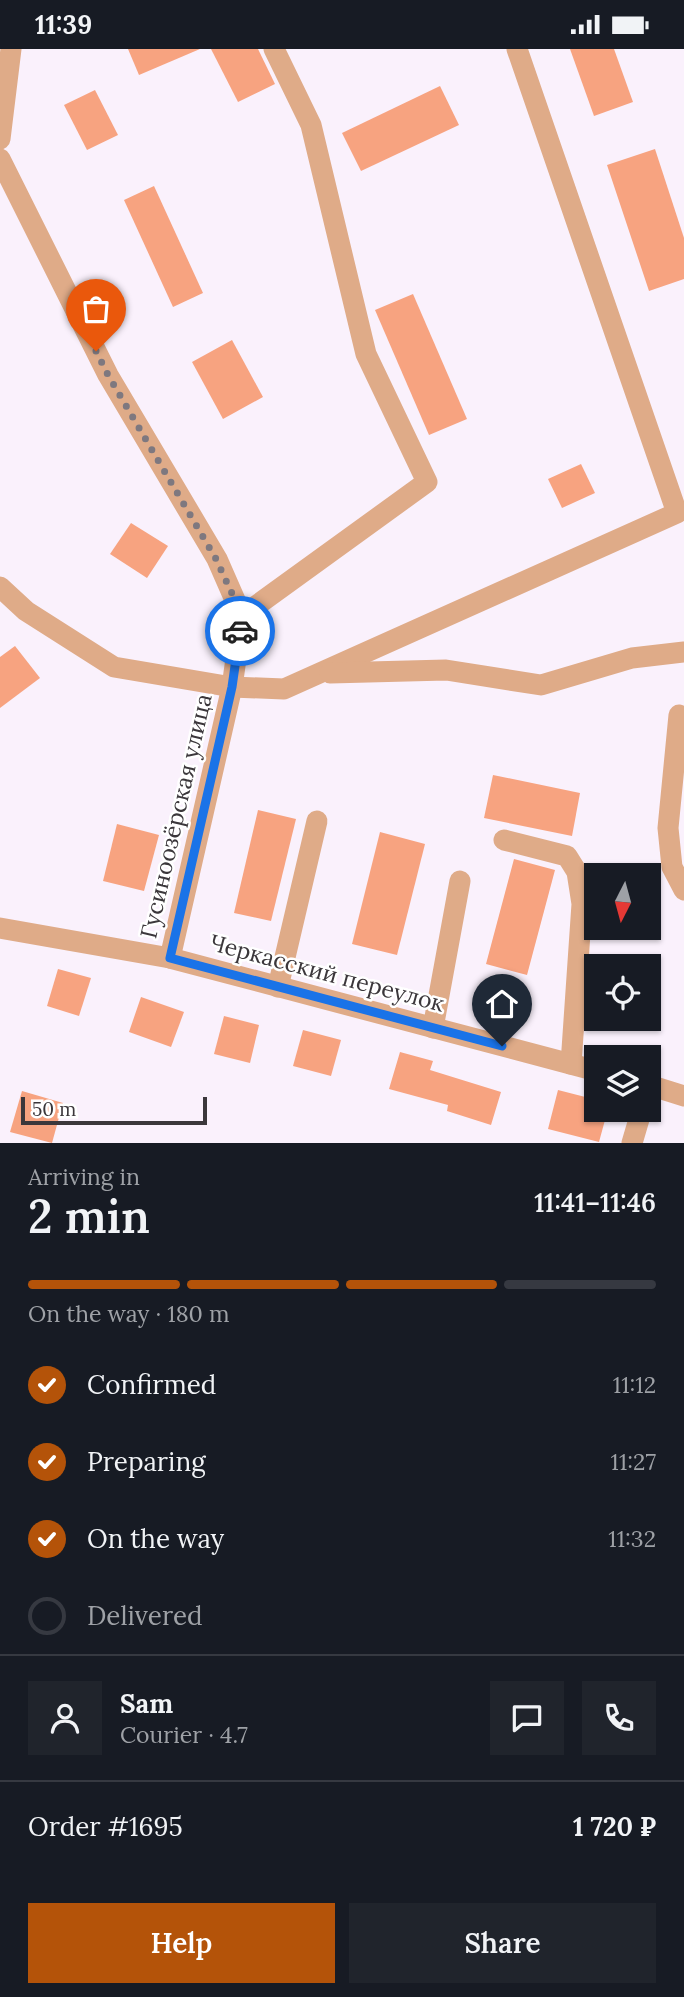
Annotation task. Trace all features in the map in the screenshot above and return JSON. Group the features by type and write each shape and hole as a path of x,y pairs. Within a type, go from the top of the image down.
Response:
{"street":[{"path":"0,139 11,49"},
{"path":"0,159 108,375 216,559 242,615 427,482 366,354 312,125 274,49"},
{"path":"0,587 26,611 114,667 232,687 284,689 677,513 517,49"},
{"name":"Гусиноозёрская улица","path":"170,958 232,687 242,615"},
{"path":"321,673 446,670 541,685 632,658 684,652"},
{"path":"678,715 668,828 672,867 684,890"},
{"path":"278,987 317,821"},
{"path":"503,840 567,856 577,871 582,904 571,1064"},
{"path":"433,1028 460,881"},
{"name":"Черкасский переулок","path":"0,928 170,958 584,1068"},
{"path":"661,1089 684,1096"},
{"path":"632,1143 638,1122"}],"building":[{"path":"128,49 200,49 139,75"},
{"path":"211,49 258,49 275,84 238,102"},
{"path":"570,49 614,49 633,102 594,116"},
{"path":"440,86 459,125 361,171 342,133"},
{"path":"95,90 118,135 87,150 64,105"},
{"path":"655,149 684,238 684,279 649,291 607,165"},
{"path":"154,186 203,293 173,307 124,200"},
{"path":"413,294 467,419 429,435 375,310"},
{"path":"232,340 263,397 223,419 192,362"},
{"path":"581,464 595,493 562,508 548,479"},
{"path":"131,523 168,546 147,578 110,554"},
{"path":"15,646 40,678 0,708 0,657"},
{"path":"493,775 580,793 572,836 484,818"},
{"path":"258,810 296,819 271,921 234,913"},
{"path":"117,824 159,835 144,891 103,881"},
{"path":"380,832 425,844 397,955 352,944"},
{"path":"514,859 555,870 527,975 486,964"},
{"path":"58,969 91,978 79,1016 47,1006"},
{"path":"141,997 184,1012 171,1047 129,1032"},
{"path":"224,1016 259,1025 250,1063 214,1054"},
{"path":"303,1030 341,1040 331,1076 293,1066"},
{"path":"400,1052 433,1061 430,1070 501,1092 491,1125 447,1111 448,1105 389,1089"},
{"path":"558,1090 584,1097 584,1122 604,1122 599,1142 548,1129"},
{"path":"22,1091 63,1103 52,1143 10,1132"}],"way so far":[{"path":"96,351 216,559 242,615 240,631"}],"route":[{"path":"240,631 232,687 170,958 502,1046"}]}
